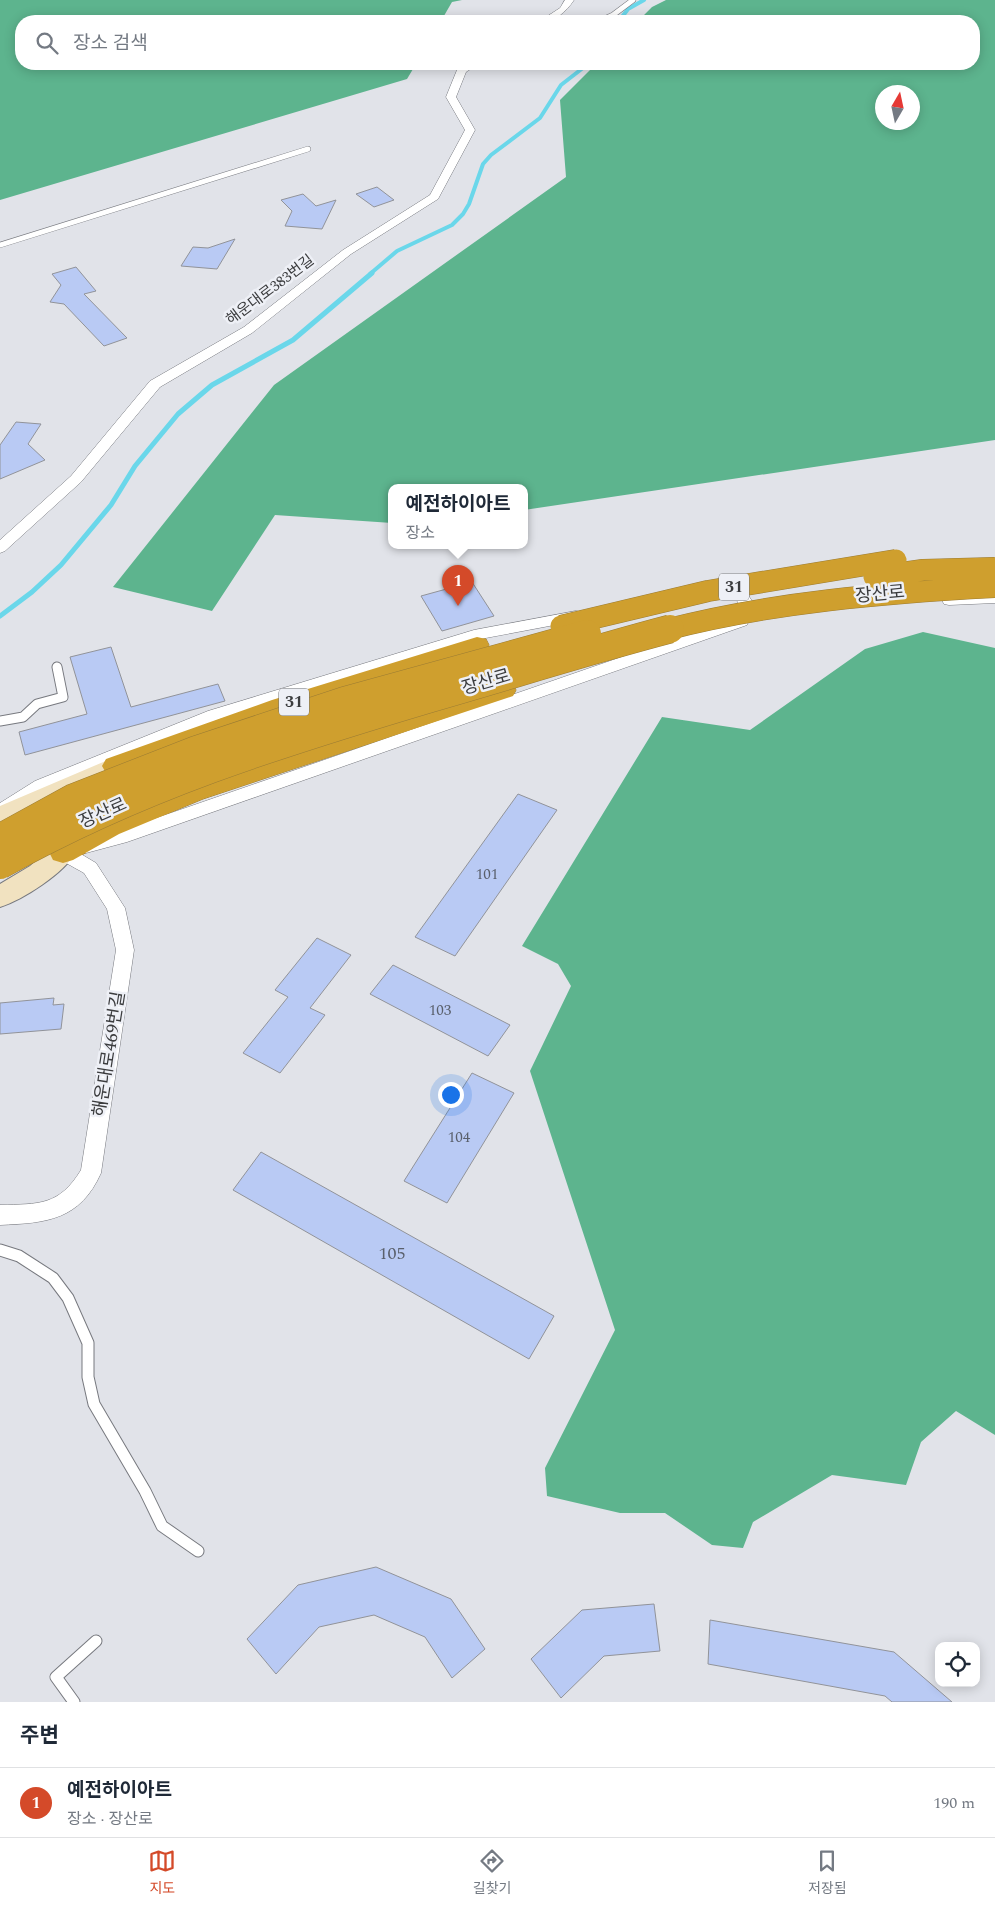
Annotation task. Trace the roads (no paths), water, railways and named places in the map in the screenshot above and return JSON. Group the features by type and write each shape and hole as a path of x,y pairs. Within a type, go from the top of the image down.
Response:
{"highway":[{"name":"31","path":"114,766 281,706 477,646 708,591 892,560 995,552"},
{"name":"장산로","path":"0,838 72,798 196,750 344,701 538,646 700,606 814,584 923,570 995,568"},
{"name":"장산로","path":"0,865 29,848 105,810 199,772 306,736 654,632 735,614 822,600 905,591 995,587"},
{"path":"63,852 110,827 194,792 504,690 658,644 766,621 850,612 995,606"}],"main road":[{"name":"31","path":"0,816 114,766"},
{"path":"0,897 39,873 63,852"}],"street":[{"path":"554,15 562,10 570,0"},
{"name":"해운대로383번길","path":"0,548 76,479 155,384 248,330 347,252 434,197 470,130 468,119 456,107 451,97 462,70"},
{"path":"0,812 41,785 214,715 474,635 616,608 741,596 893,566 995,559"},
{"path":"741,596 754,616"},
{"path":"63,852 121,837 754,616 913,601 995,598"},
{"name":"해운대로469번길","path":"0,834 24,838 63,852 90,868 116,908 125,950 90,1173 72,1198 58,1207 42,1211 0,1215"}],"lane":[{"path":"613,15 633,0"},
{"path":"0,245 308,149"},
{"path":"0,721 22,717 37,704 63,697 57,667"},
{"path":"0,1250 19,1256 52,1278 68,1298 88,1343 88,1377 94,1404 145,1491 162,1526 198,1551"},
{"path":"74,1702 56,1677 96,1641"}],"waterway":[{"path":"624,15 628,9 644,0"},
{"path":"370,274 397,251 452,225 463,214 469,204 483,164 491,155 540,118 561,85 580,70"},
{"path":"0,616 32,592 61,565 111,505 135,466 178,414 212,385 293,340 372,273"}],"place":[{"name":"예전하이아트","path":"458,606"}]}
